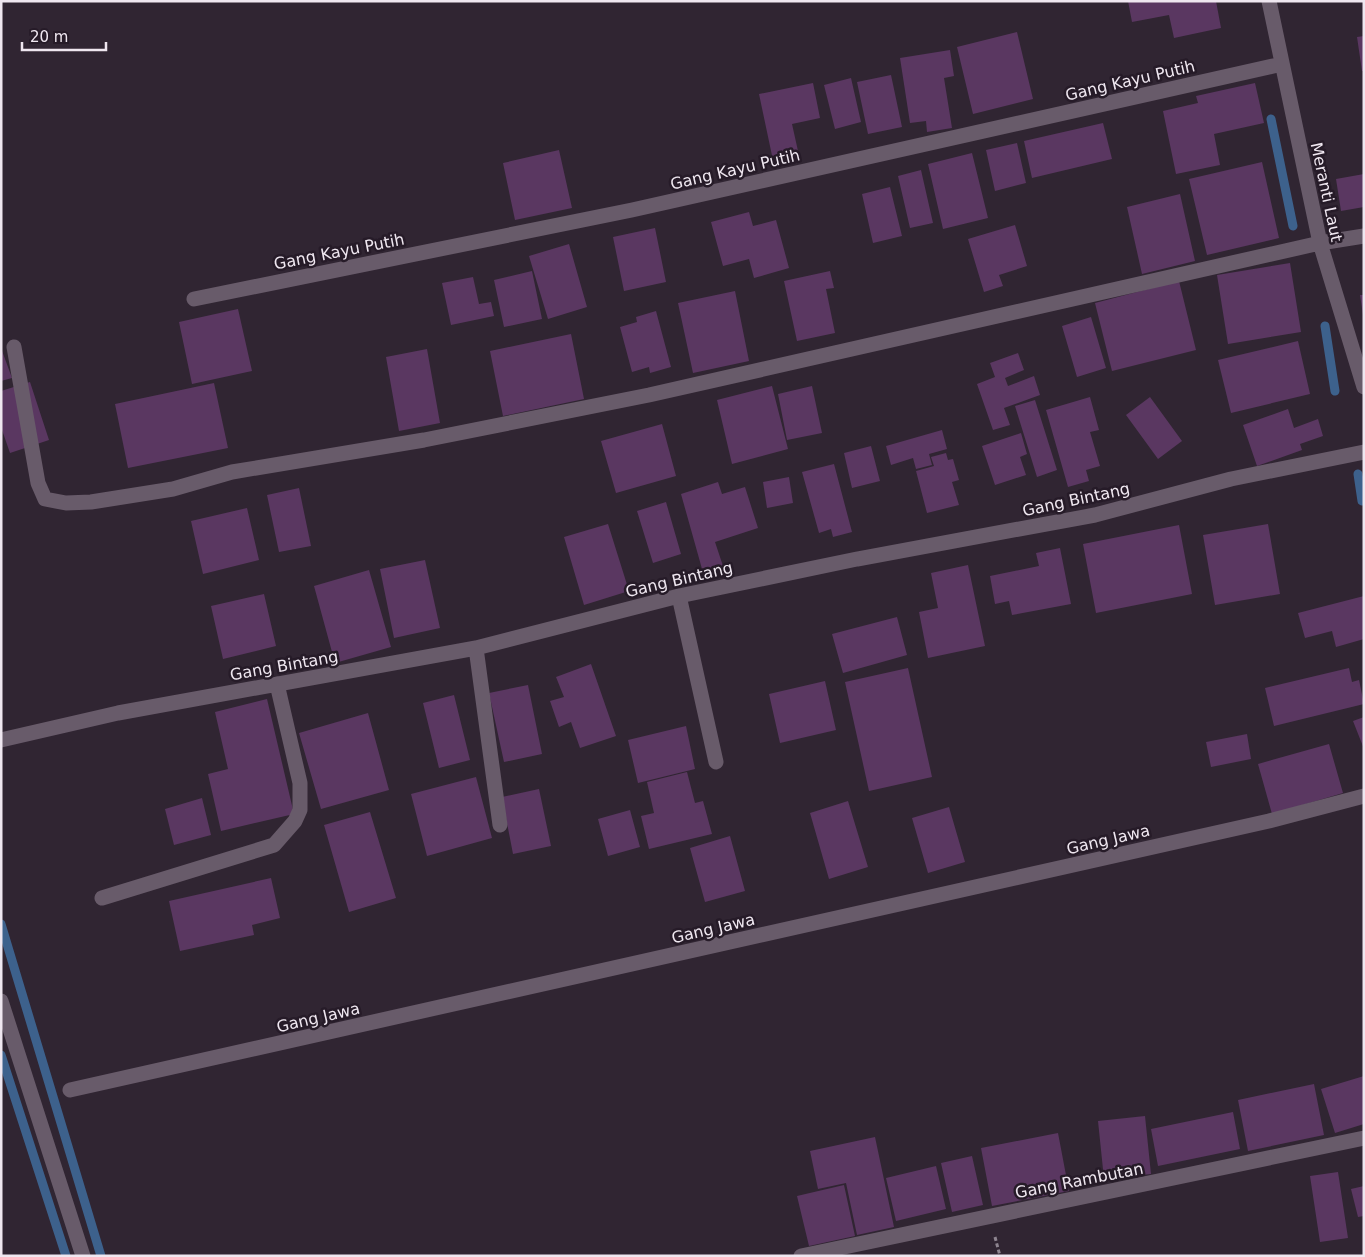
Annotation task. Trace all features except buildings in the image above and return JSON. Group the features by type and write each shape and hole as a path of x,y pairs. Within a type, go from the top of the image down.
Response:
{"street":[{"name":"Meranti Laut","path":"1268,1 1320,243 1364,387"},
{"name":"Gang Kayu Putih","path":"194,299 632,210 1282,64"},
{"path":"14,347 38,483 45,499 66,503 91,502 173,489 232,472 424,440 650,395 1320,243 1364,236"},
{"name":"Gang Bintang","path":"1,740 118,713 476,648 679,596 857,558 1095,515 1231,479 1364,452"},
{"path":"679,596 716,762"},
{"path":"476,648 500,825"},
{"path":"102,898 274,845 295,821 300,810 300,783 277,684"},
{"name":"Gang Jawa","path":"70,1090 1269,821 1364,796"},
{"path":"1,1001 82,1256"},
{"name":"Gang Rambutan","path":"801,1256 1364,1138"}],"waterway":[{"path":"1271,119 1293,226"},
{"path":"1325,326 1335,391"},
{"path":"1358,474 1362,501"},
{"path":"1,924 101,1256"},
{"path":"1,1055 66,1256"}]}
